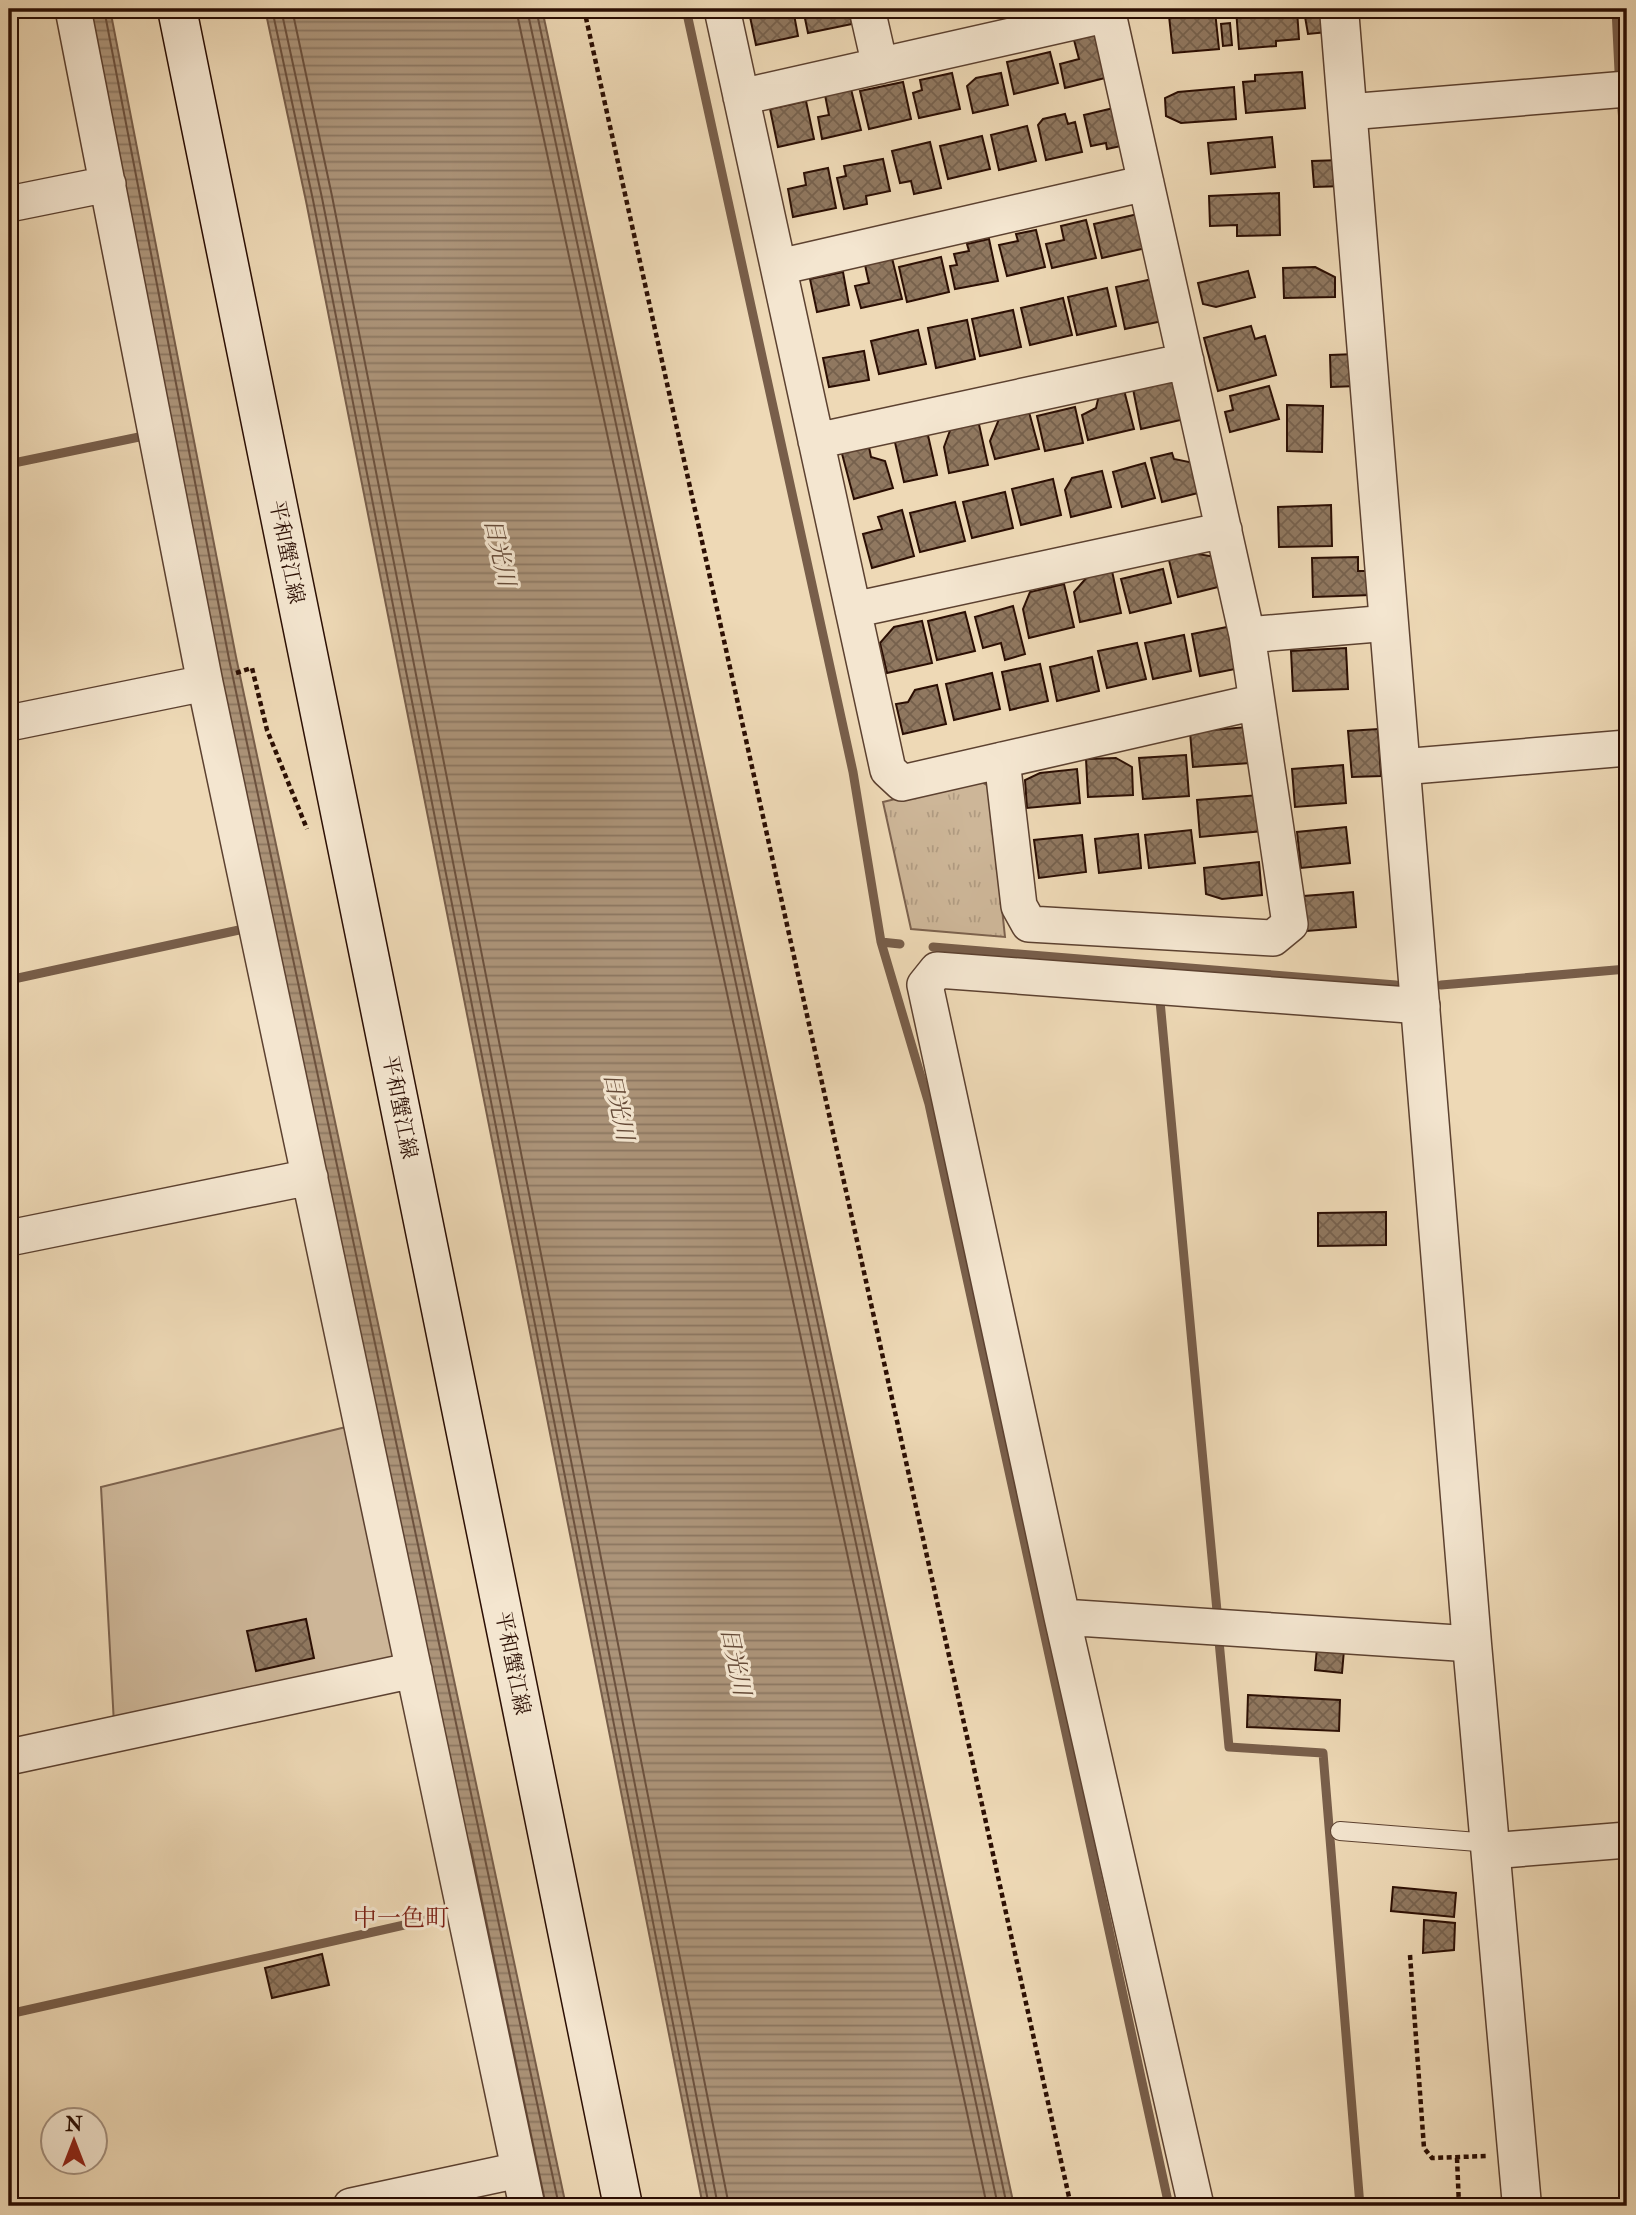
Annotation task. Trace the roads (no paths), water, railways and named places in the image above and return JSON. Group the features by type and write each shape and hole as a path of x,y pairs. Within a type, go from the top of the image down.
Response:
{"main road":[{"name":"平和蟹江線","path":"177,9 623,2206"},
{"path":"1339,9 1472,1644 1522,2206"}],"street":[{"path":"73,9 205,683 527,2206"},
{"path":"722,9 888,770 902,783 1256,702"},
{"path":"867,9 880,66"},
{"path":"741,97 1108,11 1247,635 1290,923 1273,938 1029,925 1019,906 1002,760"},
{"path":"1348,112 1627,89"},
{"path":"779,267 1146,183"},
{"path":"9,204 108,184"},
{"path":"817,441 1186,361"},
{"path":"853,610 1224,530"},
{"path":"1247,635 1389,623"},
{"path":"9,723 205,683"},
{"path":"1401,767 1627,748"},
{"path":"1196,2206 1062,1617 925,985 937,970 1422,1006"},
{"path":"9,1238 310,1177"},
{"path":"1062,1617 1472,1644"},
{"path":"9,1757 414,1670"},
{"path":"1490,1847 1627,1840"},
{"path":"351,2206 519,2170"}],"lane":[{"path":"1340,1831 1490,1847"}],"water":[{"path":"85,9 110,9 236,657 566,2206 540,2206 223,715"},
{"name":"日光川","path":"265,9 542,9 1014,2206 703,2206 306,201"}],"waterway":[{"path":"686,9 853,772 881,942 929,1104 1169,2206"},
{"path":"1616,9 1619,71"},
{"path":"1622,109 1627,178"},
{"path":"9,464 139,437"},
{"path":"9,980 239,930"},
{"path":"881,942 900,944"},
{"path":"933,947 1396,985"},
{"path":"1441,985 1627,969"},
{"path":"1160,1001 1217,1611"},
{"path":"1219,1641 1229,1747 1323,1753 1360,2206"},
{"path":"9,2014 453,1914"}],"district":[{"name":"中一色町","path":"401,1918"}]}
